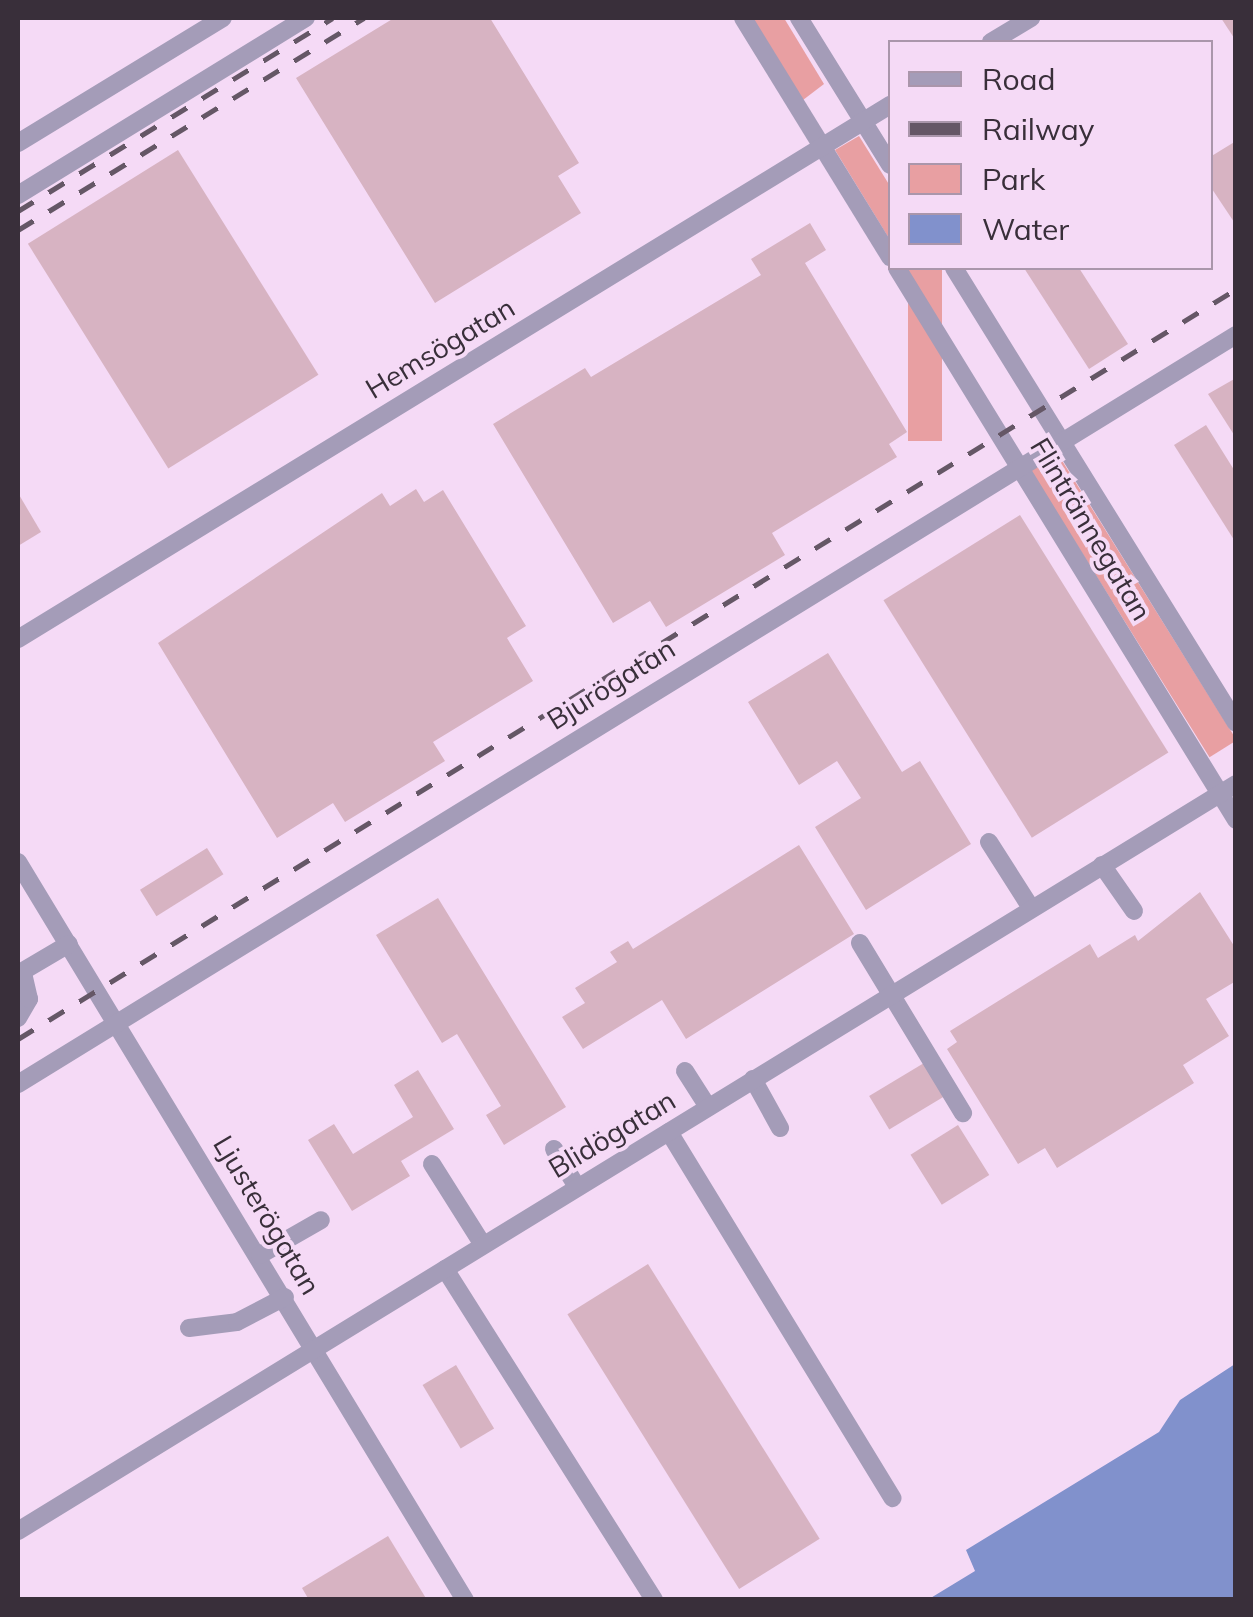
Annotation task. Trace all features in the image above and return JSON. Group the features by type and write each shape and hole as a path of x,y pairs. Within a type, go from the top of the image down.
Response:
{"street":[{"path":"18,143 223,18"},
{"path":"18,195 306,18"},
{"path":"743,18 888,254"},
{"path":"799,18 888,163"},
{"path":"993,40 1031,18"},
{"name":"Hemsögatan","path":"18,639 888,106"},
{"name":"Flintrännegatan","path":"898,270 1227,789 1236,820"},
{"name":"Flintrännegatan","path":"955,270 1236,724"},
{"name":"Bjurögatan","path":"18,1084 1019,464 1236,335"},
{"name":"Blidögatan","path":"18,1530 1227,789"},
{"path":"989,842 1031,908"},
{"name":"Ljusterögatan","path":"18,862 260,1255 465,1600"},
{"path":"1102,865 1134,911"},
{"path":"860,943 963,1113"},
{"path":"18,1018 30,999 19,977 68,944"},
{"path":"685,1071 708,1107"},
{"path":"753,1079 780,1128"},
{"path":"668,1132 892,1498"},
{"path":"554,1149 577,1187"},
{"path":"432,1164 482,1245"},
{"path":"260,1255 321,1220"},
{"path":"445,1269 654,1600"},
{"path":"189,1328 237,1322 285,1297"}],"green space":[{"path":"752,18 784,18 824,84 803,100"},
{"path":"859,136 888,183 888,237 835,150"},
{"path":"908,270 942,270 942,441 908,441"},
{"path":"1056,451 1236,739 1210,757 1029,468"}],"water":[{"path":"1235,1364 1235,1599 929,1599 975,1571 966,1550 1159,1432 1180,1400"}],"building":[{"path":"394,18 490,18 579,163 558,176 581,213 435,303 296,78"},
{"path":"1221,18 1236,18 1236,41"},
{"path":"1236,141 1236,225 1213,190 1213,155"},
{"path":"178,150 318,375 168,469 28,244"},
{"path":"810,223 826,250 805,263 907,432 889,444 897,457 772,533 785,555 666,627 650,601 613,623 493,424 585,368 591,377 761,275 751,259"},
{"path":"1025,270 1080,270 1128,344 1089,369"},
{"path":"1236,378 1236,438 1208,394"},
{"path":"1206,425 1236,473 1236,543 1174,445"},
{"path":"416,489 424,502 443,490 526,626 507,638 533,681 433,742 445,761 345,822 333,803 277,838 158,643 382,493 390,506"},
{"path":"18,493 41,532 18,546"},
{"path":"1020,515 1168,752 1032,838 883,600"},
{"path":"828,653 902,772 920,761 971,844 866,910 815,827 861,798 837,761 799,785 748,702"},
{"path":"799,845 854,934 686,1039 662,1000 583,1049 562,1017 585,1003 575,988 617,962 610,952 628,941 633,949"},
{"path":"207,848 223,874 156,916 140,890"},
{"path":"1200,892 1236,949 1236,981 1206,999 1229,1036 1183,1065 1194,1083 1057,1168 1045,1148 1018,1164 947,1049 957,1042 950,1031 1090,944 1098,958 1135,935 1138,941"},
{"path":"438,898 566,1107 504,1145 486,1115 501,1106 457,1034 442,1043 376,935"},
{"path":"924,1063 944,1096 889,1129 869,1096"},
{"path":"418,1070 454,1129 401,1161 410,1176 352,1211 308,1140 334,1124 353,1154 413,1117 394,1085"},
{"path":"958,1125 989,1175 942,1205 911,1155"},
{"path":"648,1264 820,1539 739,1589 567,1314"},
{"path":"456,1365 494,1428 461,1449 423,1385"},
{"path":"388,1536 427,1600 309,1600 302,1588"}],"railway":[{"path":"18,211 333,18"},
{"path":"18,230 364,18"},
{"path":"18,1039 1236,289"}]}
